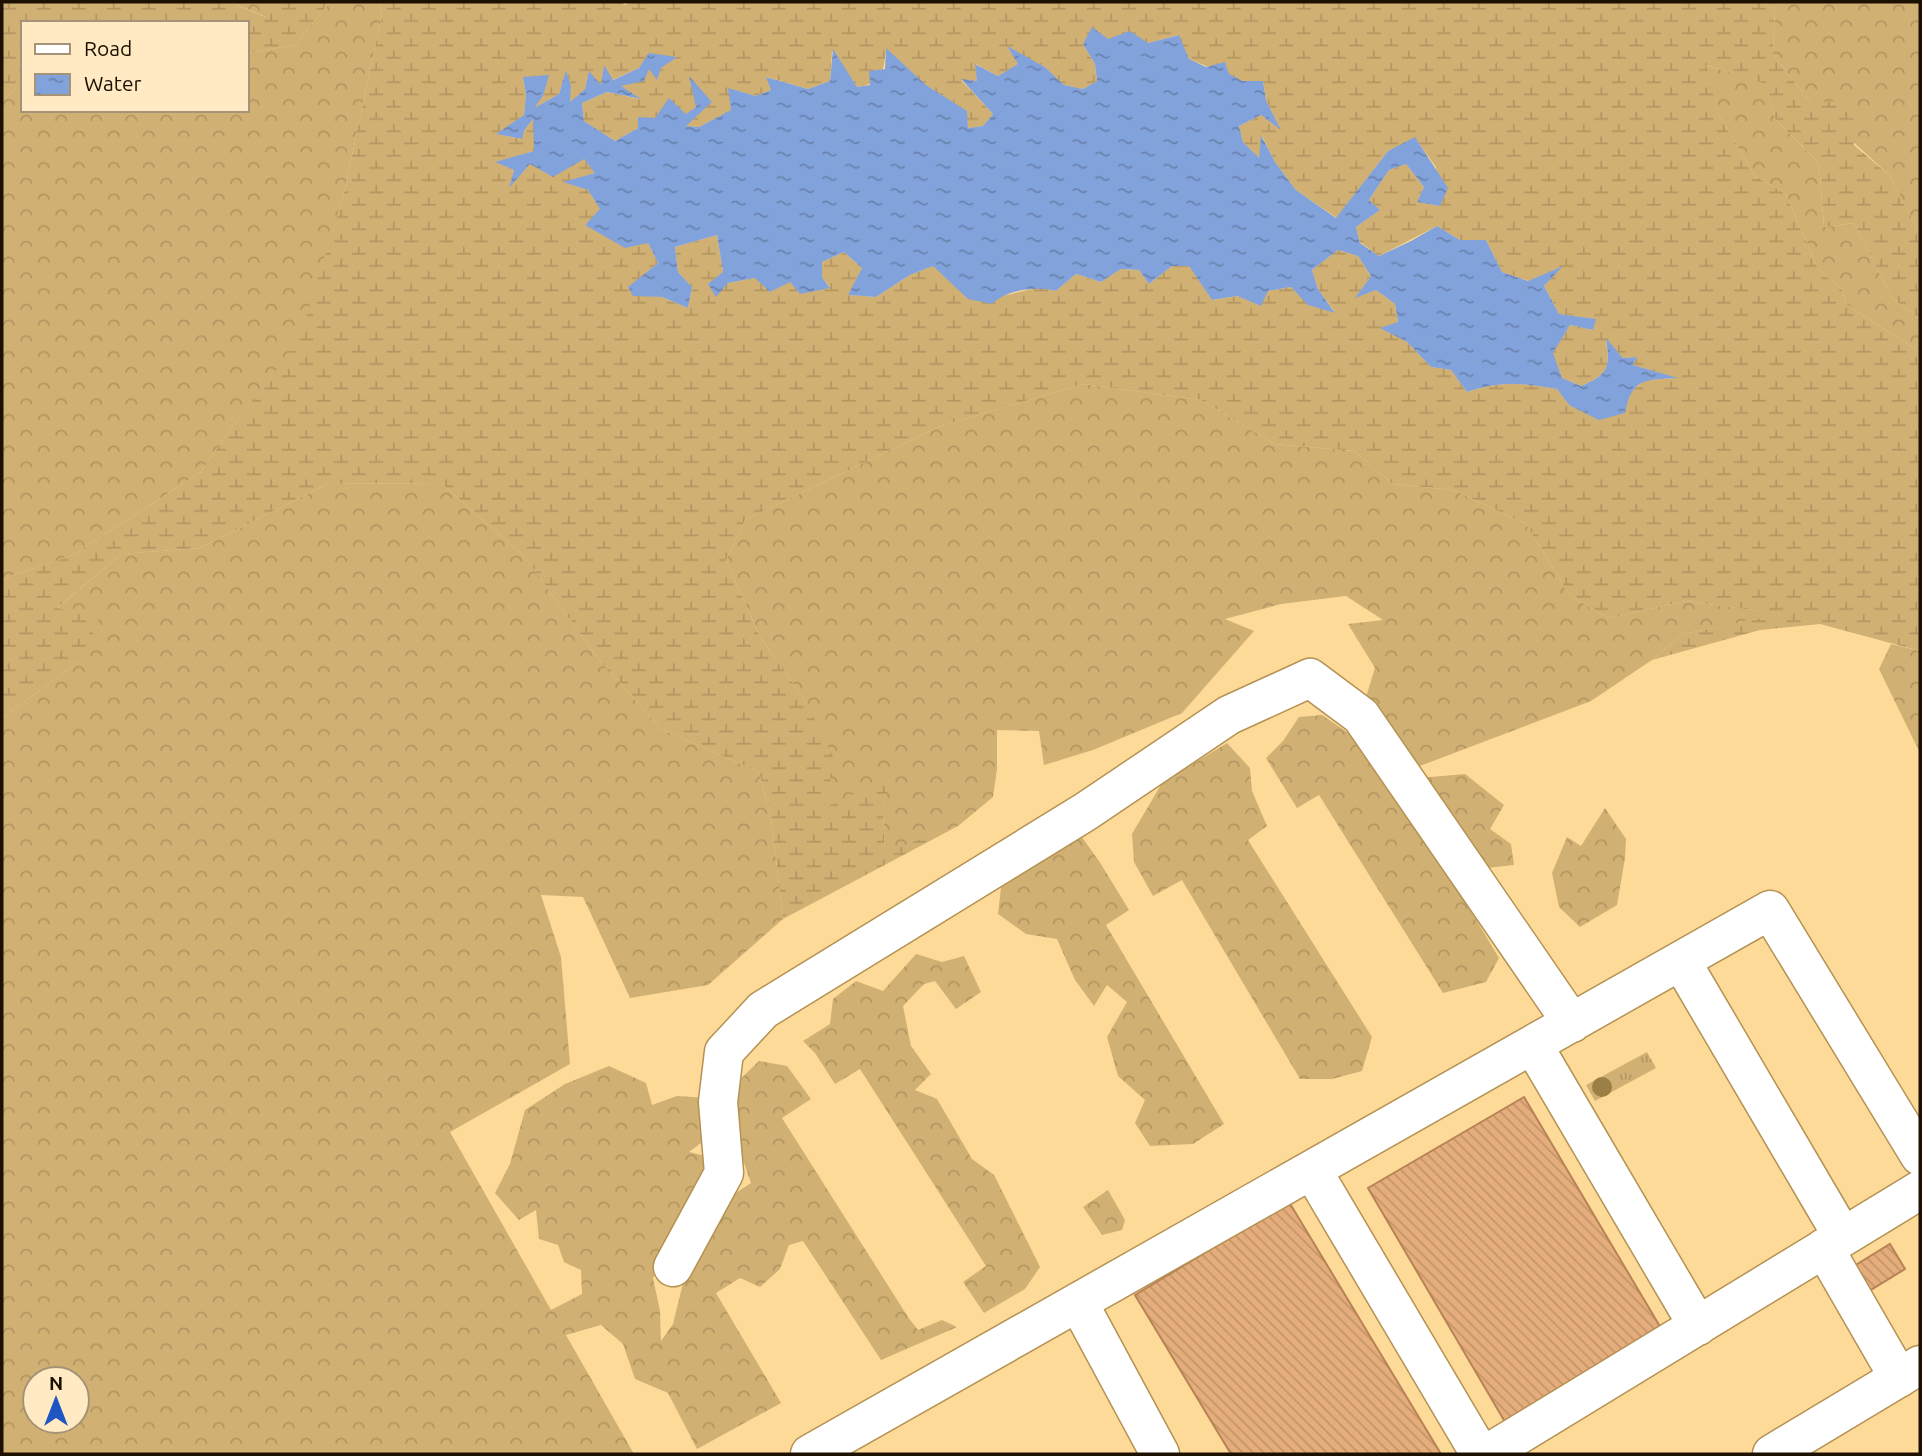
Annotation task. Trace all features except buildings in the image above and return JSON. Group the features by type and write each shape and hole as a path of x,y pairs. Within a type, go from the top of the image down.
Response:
{"main road":[{"path":"673,1267 724,1173 718,1102 724,1052 763,1010 1085,812 1229,715 1310,678 1361,716 1572,1023"},
{"path":"810,1454 1770,910 1920,1156"},
{"path":"1681,961 1833,1243 1910,1371 1772,1454"},
{"path":"1533,1045 1698,1325"},
{"path":"1312,1170 1480,1454"},
{"path":"1487,1454 1920,1190"},
{"path":"1078,1303 1160,1454"}],"green space":[{"path":"2,2 230,2 265,17 282,2 330,2 295,45 248,53 248,21 21,21 21,85 2,102"},
{"path":"230,2 282,2 266,17"},
{"path":"330,2 379,2 382,14 344,193 300,341 228,432 201,472 73,555 2,579 2,102 21,85 21,112 248,112 248,53 295,45"},
{"path":"379,2 622,2 624,5 634,2 1761,2 1775,9 1773,55 1810,102 1856,101 1854,145 1889,175 1920,234 1920,319 1892,298 1854,223 1824,227 1819,163 1775,119 1766,84 1706,65 1719,115 1755,176 1786,194 1818,269 1842,290 1846,304 1920,352 1920,651 1820,624 1760,630 1652,660 1683,634 1781,614 1686,601 1609,618 1570,596 1526,524 1453,490 1393,484 1354,451 1275,444 1201,400 1083,384 938,427 745,520 726,560 760,637 806,702 835,761 824,808 892,776 883,811 885,852 958,826 783,919 771,817 759,772 661,729 596,656 525,557 441,483 327,484 200,548 122,554 57,608 99,619 81,660 2,718 2,579 73,555 201,472 228,432 299,341 344,193 382,14","holes":["1178,35 1189,59 1243,81 1263,81 1266,100 1280,128 1261,115 1239,126 1243,142 1259,159 1262,136 1275,162 1296,190 1337,218 1388,151 1415,138 1436,167 1440,206 1417,202 1424,187 1406,164 1389,170 1369,200 1380,210 1356,227 1360,242 1379,256 1437,226 1460,240 1486,240 1502,272 1529,281 1561,267 1544,286 1559,314 1595,319 1593,330 1570,325 1552,353 1562,378 1581,386 1602,374 1608,358 1606,340 1623,358 1637,357 1633,365 1676,378 1645,380 1628,394 1569,405 1557,389 1533,385 1501,385 1467,392 1451,370 1431,367 1407,342 1381,328 1398,323 1395,304 1376,290 1356,297 1371,276 1358,256 1338,250 1312,270 1318,289 1334,311 1309,305 1291,287 1267,291 1261,305 1237,296 1212,300 1190,266 1172,266 1149,284 1139,270 1121,269 1101,282 1076,274 1056,291 1040,287 999,297 943,274 933,266 910,275 876,297 849,295 862,268 844,252 822,262 822,277 830,287 755,278 728,283 723,272 717,235 675,247 678,272 692,287 688,308 662,297 633,295 629,287 658,263 648,243 585,225 601,210 588,190 565,182 596,173 584,159 530,164 510,186 514,170 496,162 534,151 534,118 521,139 497,134 524,115 526,95 523,78 532,109 559,94 566,71 571,86 569,103 585,89 589,72 601,86 604,66 612,80 676,56 660,68 657,79 649,68 620,86 639,99 607,92 582,103 584,121 615,141 655,118 687,115 697,106 690,78 711,102 685,126 699,127 732,110 729,89 756,96 771,90 767,77 808,89 830,81 832,51 857,87 877,79 884,64 886,49 926,85 966,111 968,128 983,126 993,114 961,80 977,81 976,64 998,76 1019,64 1008,48 1045,67 1064,85 1083,89 1097,81 1095,64 1083,44 1108,39 1148,43"]},
{"path":"1761,2 1920,2 1920,234 1889,175 1810,102 1773,55 1775,9"},
{"path":"1705,65 1766,83 1775,119 1819,163 1824,227 1854,223 1892,298 1920,319 1920,352 1846,304 1842,290 1818,269 1786,194 1755,176 1719,115"},
{"path":"1083,384 1201,400 1275,444 1354,451 1393,484 1453,490 1526,524 1570,596 1609,618 1686,601 1784,614 1683,634 1652,660 1591,701 1412,769 1366,697 1375,668 1348,624 1383,620 1346,596 1281,604 1225,619 1254,631 1182,713 1093,750 1044,765 1039,731 997,730 997,769 993,797 958,826 885,853 883,811 891,777 824,809 806,702 760,637 726,560 745,520 938,427"},
{"path":"441,483 525,557 596,656 661,729 759,772 771,817 783,919 708,985 630,998 583,897 541,895 561,957 570,1064 450,1132 551,1310 582,1294 581,1270 564,1262 558,1245 539,1239 536,1210 519,1220 495,1193 510,1164 525,1110 565,1084 609,1066 646,1083 652,1105 677,1096 707,1098 713,1134 689,1152 713,1158 653,1278 660,1311 661,1341 673,1324 689,1259 719,1204 751,1183 734,1134 731,1088 759,1061 787,1066 811,1099 782,1118 908,1317 918,1330 942,1320 957,1327 881,1360 803,1241 789,1245 780,1269 760,1287 740,1278 716,1293 781,1403 697,1449 668,1393 635,1379 623,1344 601,1325 566,1335 634,1454 2,1454 2,718 81,660 56,609 122,554 200,548 327,484"},
{"path":"1891,644 1920,651 1920,753 1879,669"},
{"path":"1322,715 1363,743 1394,783 1499,958 1486,982 1443,993 1319,795 1297,808 1266,758 1283,741 1299,717"},
{"path":"1227,743 1250,768 1252,791 1267,826 1248,840 1372,1037 1362,1071 1332,1079 1300,1079 1182,880 1153,896 1134,862 1132,834 1162,783"},
{"path":"1465,774 1504,805 1490,829 1511,844 1514,865 1478,869 1419,778"},
{"path":"1605,808 1626,839 1617,905 1580,927 1559,907 1552,873 1567,837 1581,846"},
{"path":"1079,833 1129,910 1106,925 1224,1124 1193,1144 1150,1146 1135,1123 1145,1100 1118,1076 1107,1037 1127,1002 1107,985 1094,1006 1075,980 1057,939 1026,934 998,914 1002,879"},
{"path":"916,954 942,962 964,956 981,992 956,1009 935,981 924,984 903,1006 911,1046 931,1074 915,1090 937,1099 972,1159 994,1175 1040,1267 1025,1289 984,1313 963,1282 986,1266 860,1069 835,1084 815,1053 803,1041 830,1024 833,999 856,981 883,991"},
{"path":"1647,1052 1656,1068 1595,1101 1586,1085"},
{"path":"1108,1190 1125,1220 1122,1230 1102,1235 1083,1207"}],"water":[{"path":"1092,27 1108,39 1130,31 1148,43 1179,35 1189,59 1206,67 1225,62 1229,74 1243,81 1263,81 1266,100 1281,130 1261,115 1239,126 1243,142 1259,158 1261,135 1275,162 1296,190 1336,218 1388,151 1415,137 1448,188 1440,206 1417,202 1424,187 1406,164 1389,170 1369,200 1380,210 1356,227 1360,243 1379,256 1437,226 1460,240 1486,240 1502,272 1528,281 1563,266 1544,286 1559,314 1596,319 1593,330 1570,325 1553,353 1562,378 1581,386 1597,378 1606,368 1606,338 1623,358 1637,357 1633,365 1678,378 1642,383 1632,393 1625,413 1599,420 1569,405 1557,389 1512,384 1467,392 1451,370 1431,367 1407,342 1380,328 1398,322 1395,304 1376,290 1355,298 1371,276 1358,256 1338,250 1312,270 1318,289 1335,313 1308,305 1291,287 1268,291 1261,306 1237,296 1212,300 1189,266 1172,266 1149,284 1139,270 1121,269 1101,282 1076,274 1056,291 1023,290 1006,295 992,304 968,299 933,266 910,275 876,297 848,295 862,268 844,252 822,262 822,277 830,288 800,294 790,282 770,292 755,278 728,283 716,297 708,284 723,272 717,235 675,247 678,272 692,287 688,308 662,297 633,296 628,287 658,263 648,243 625,248 585,225 600,209 588,190 563,182 595,173 584,159 553,177 530,164 509,188 514,170 495,162 534,151 533,119 524,131 522,139 496,134 524,115 526,95 523,77 549,75 543,96 534,108 559,94 566,70 571,86 570,102 585,89 589,71 601,85 604,65 613,80 639,68 649,53 677,57 661,68 657,80 649,69 644,81 621,86 641,99 607,92 582,103 584,121 615,141 638,128 638,117 655,118 669,98 686,114 696,107 689,76 712,102 686,126 699,127 731,110 728,88 756,96 771,90 766,77 808,89 830,81 833,49 857,87 870,85 869,71 885,69 886,48 926,85 967,111 968,128 983,126 993,114 961,79 977,81 975,64 998,76 1018,64 1007,46 1045,67 1064,85 1083,89 1097,81 1095,64 1083,44"}]}
